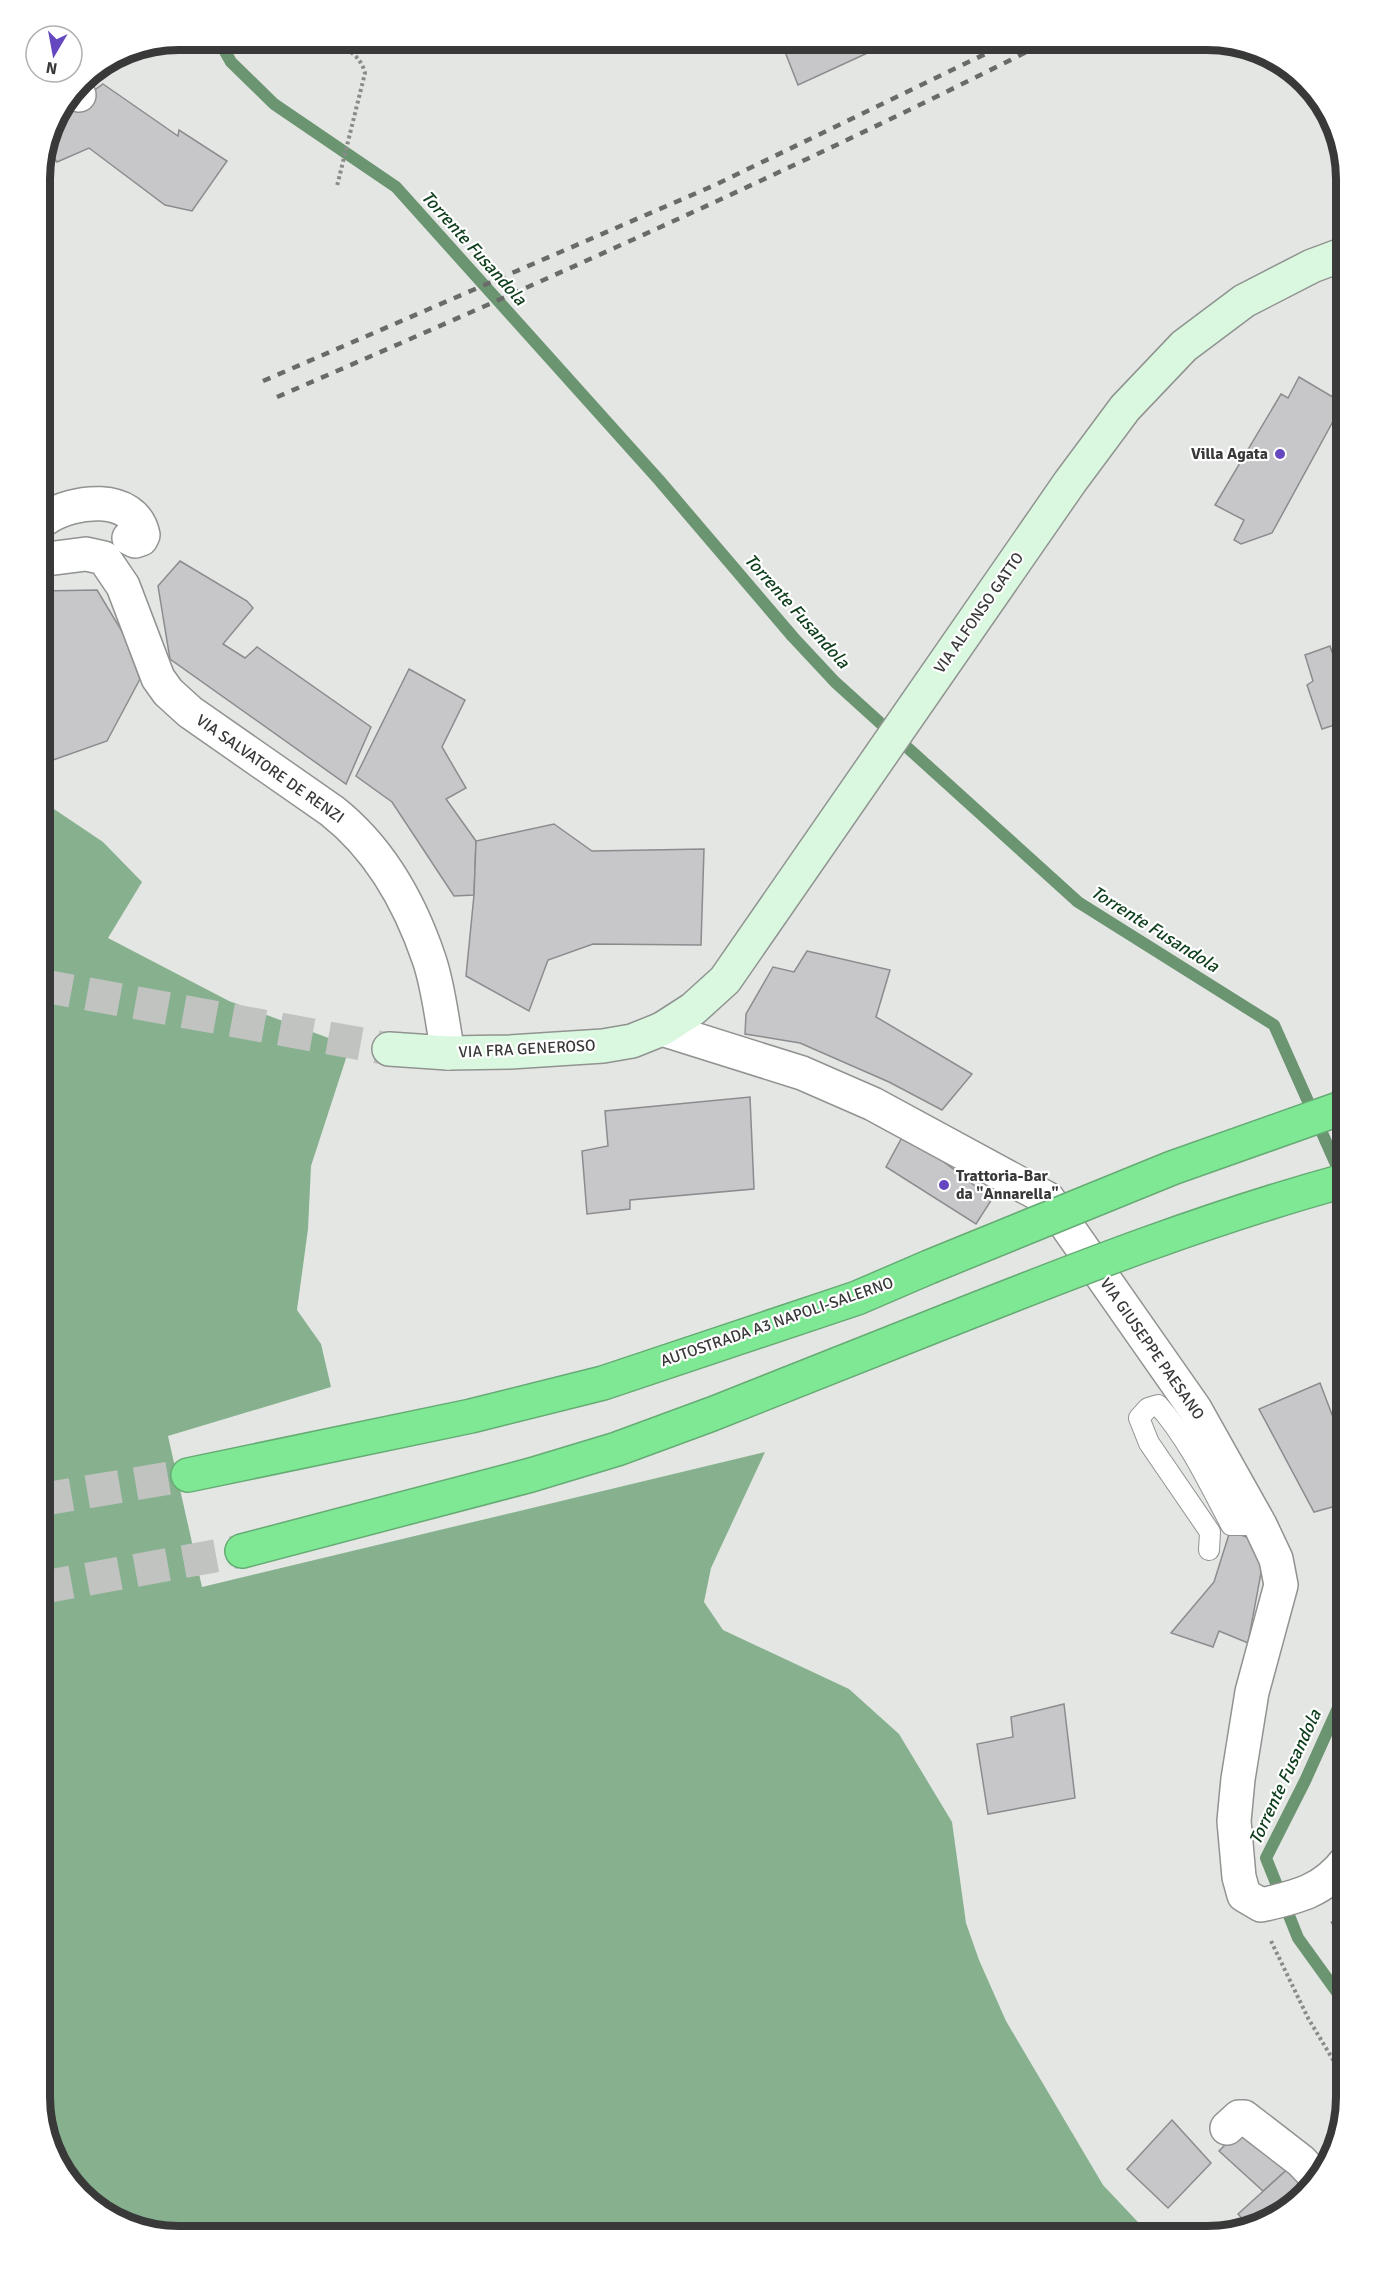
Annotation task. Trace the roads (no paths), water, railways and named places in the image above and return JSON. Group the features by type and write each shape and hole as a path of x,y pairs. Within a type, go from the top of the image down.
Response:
{"highway":[{"name":"AUTOSTRADA A3 NAPOLI-SALERNO","path":"188,1475 471,1416 603,1383 857,1298 1172,1168 1336,1110"},
{"path":"242,1551 531,1475 617,1449 712,1414 1064,1275 1194,1227 1336,1183"}],"main road":[{"name":"VIA ALFONSO GATTO","path":"662,1029 693,1010 725,980 1070,482 1125,408 1184,346 1244,302 1312,266 1336,257"},
{"name":"VIA FRA GENEROSO","path":"389,1049 448,1053 603,1046 632,1041 662,1029"}],"street":[{"path":"50,516 70,507 101,503 115,506 128,513 141,526 143,537 139,541 129,538"},
{"name":"VIA SALVATORE DE RENZI","path":"50,559 86,554 104,558 123,586 158,678 168,692 190,712 339,817 353,828 372,850 411,913 429,960 448,1053"},
{"name":"VIA GIUSEPPE PAESANO","path":"662,1029 802,1073 873,1104 1048,1199 1196,1409 1276,1559 1281,1585 1252,1692 1234,1821 1239,1877 1244,1895 1261,1905 1307,1893 1336,1873"},
{"path":"1227,2128 1239,2116 1244,2117 1301,2161 1312,2173"}],"lane":[{"path":"1209,1550 1210,1532 1149,1443 1139,1418 1148,1408 1158,1405 1172,1420 1231,1525 1260,1526"}],"waterway":[{"name":"Torrente Fusandola","path":"224,50 231,62 274,104 396,187 659,480 793,637 835,682 1078,902 1274,1025 1336,1164"},
{"name":"Torrente Fusandola","path":"1336,1712 1266,1858 1298,1938 1336,1991"}],"tunnel":[{"path":"50,987 389,1049"},
{"path":"50,1498 188,1475"},
{"path":"50,1586 242,1551"}],"railway":[{"path":"263,381 715,185 993,50"},
{"path":"277,397 667,224 1030,50"}],"place":[{"name":"Villa Agata","path":"1280,454"},
{"name":"Trattoria-Bar da \"Annarella\"","path":"944,1185"}]}
